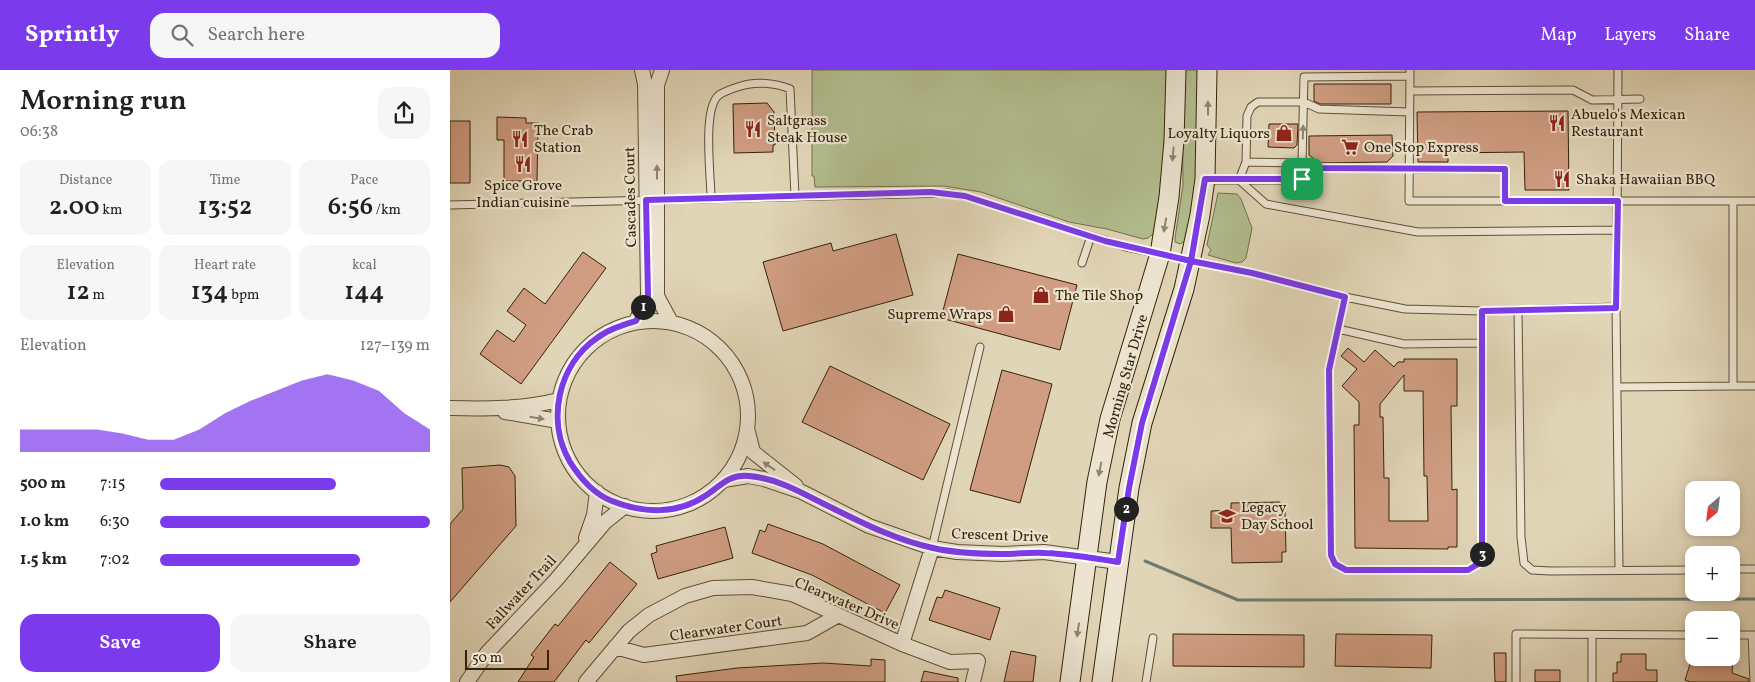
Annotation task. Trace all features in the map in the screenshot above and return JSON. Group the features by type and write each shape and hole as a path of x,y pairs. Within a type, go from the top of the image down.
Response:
{"street":[{"name":"Cascades Court","path":"642,70 645,84 657,296 671,322"},
{"name":"Cascades Court","path":"636,321 648,296 658,86 662,70"},
{"name":"Morning Star Drive","path":"1070,682 1097,482 1110,419 1160,254 1170,197 1176,70"},
{"name":"Morning Star Drive","path":"1102,682 1129,488 1142,423 1191,261 1205,179 1207,70"},
{"path":"654,320 671,322 699,332 722,350 734,366 739,374 748,402 748,432 738,460 724,480 704,496 682,507 657,511 625,506 609,500 597,492 576,472 565,454 558,421 559,400 568,370 581,352 603,334 616,327 636,321 654,320"},
{"path":"450,408 482,409 540,405 559,400"},
{"path":"482,409 558,421"},
{"name":"Crescent Drive","path":"748,432 753,452 802,492"},
{"name":"Crescent Drive","path":"724,480 748,476 802,492 869,526 932,548 957,552 1002,554 1044,552 1118,562"},
{"name":"Fallwater Trail","path":"582,548 594,515 597,492"},
{"name":"Fallwater Trail","path":"467,682 486,653 556,580 605,522 625,506"},
{"path":"902,644 932,548"},
{"name":"Clearwater Drive","path":"586,682 629,631 649,615 685,596 712,588 752,587 792,594 902,644 950,662 978,661 973,682"},
{"name":"Clearwater Court","path":"615,647 644,655 807,634 837,616"}],"lane":[{"path":"1618,70 1616,308 1619,570"},
{"path":"1205,179 1298,180 1304,176 1304,76 1410,73 1409,201 1755,201"},
{"path":"711,198 709,119 713,103 719,95 748,83 780,85 790,89 795,196"},
{"path":"1410,91 1573,90 1592,100 1640,98"},
{"path":"1239,180 1246,162 1247,116 1251,106 1262,101 1304,102 1319,109 1409,112"},
{"path":"1246,162 1305,163 1318,168 1505,169 1505,201"},
{"path":"1239,180 1266,204 1418,232 1617,230"},
{"path":"450,204 948,193 965,196 1126,247 1252,273 1345,297 1405,309 1482,311 1616,308"},
{"path":"1733,201 1733,386"},
{"path":"1082,263 1091,236"},
{"path":"1345,297 1329,370 1331,555 1335,564 1346,570 1468,570 1478,564 1482,556 1482,311"},
{"path":"1518,310 1520,537 1524,563 1532,570 1550,571 1685,570"},
{"path":"1338,329 1404,344 1482,343"},
{"path":"932,548 980,347"},
{"path":"1617,388 1755,386"},
{"path":"1740,569 1755,569"},
{"path":"1516,682 1516,634 1685,635"},
{"path":"1592,634 1592,682"},
{"path":"1740,635 1754,635 1754,682"},
{"path":"1146,682 1153,638"}],"green space":[{"path":"812,70 1169,70 1169,133 1157,231 1148,238 1143,239 1107,229 1069,222 981,192 944,186 815,187 814,176 812,176"},
{"path":"1185,70 1198,70 1197,184 1185,241 1180,244 1175,242 1175,238 1183,185 1182,82"},
{"path":"1218,193 1237,194 1241,199 1252,228 1246,258 1242,262 1236,263 1208,255 1211,250 1207,245"}],"building":[{"path":"1314,84 1391,84 1391,104 1320,104 1314,101"},
{"path":"767,103 774,112 775,145 773,145 773,152 734,153 733,104"},
{"path":"1568,111 1569,190 1525,190 1524,152 1448,153 1448,162 1418,162 1417,112"},
{"path":"497,117 526,118 526,123 538,123 537,181 504,181 504,140 497,140"},
{"path":"450,121 470,121 470,183 450,183"},
{"name":"Loyalty Liquors","path":"1269,124 1298,124 1297,145 1294,148 1268,147"},
{"path":"1392,135 1393,156 1387,162 1319,163 1309,155 1309,136"},
{"path":"896,234 913,295 783,331 763,262 831,243 833,251"},
{"path":"583,252 606,268 521,384 480,354 497,330 514,342 526,325 507,311 524,288 545,304"},
{"path":"958,254 1077,285 1060,350 941,318"},
{"path":"1348,348 1364,362 1375,350 1394,367 1398,362 1404,362 1404,359 1457,359 1457,406 1451,406 1452,490 1457,489 1457,547 1448,547 1448,549 1355,548 1354,425 1359,425 1359,402 1342,386 1357,369 1341,356","holes":["1404,375 1404,391 1423,391 1424,476 1427,476 1428,521 1389,521 1389,478 1384,478 1383,417 1380,417 1380,404"]},
{"path":"830,366 950,424 923,480 802,422"},
{"path":"1002,370 1052,384 1020,503 970,490"},
{"path":"500,465 509,467 515,476 516,526 450,602 450,524 463,509 462,468"},
{"path":"1280,502 1281,512 1285,512 1286,552 1282,552 1282,562 1232,563 1231,528 1211,528 1211,511 1231,510 1231,503"},
{"path":"768,524 823,544 900,585 885,613 812,575 752,553 760,530 765,532"},
{"path":"725,527 733,558 658,579 651,554 657,552 656,546"},
{"path":"610,562 637,584 589,643 586,640 554,682 518,682 534,657 531,655 555,624 558,626"},
{"path":"945,590 1000,608 990,640 929,620 937,597 942,598"},
{"path":"1173,634 1304,635 1304,667 1173,666"},
{"path":"1336,634 1432,635 1431,668 1335,666"},
{"path":"1011,651 1036,656 1033,682 1004,682"},
{"path":"1494,653 1506,653 1506,682 1495,682"},
{"path":"1621,654 1646,654 1646,670 1657,670 1657,682 1613,682 1613,673 1617,673 1617,662 1621,662"},
{"path":"871,659 885,660 885,682 677,682 676,676 737,668 823,663 871,666"},
{"path":"1689,666 1732,666 1732,673 1749,679 1749,682 1690,682 1685,680"},
{"path":"1535,670 1560,670 1560,682 1535,682"},
{"path":"924,671 958,678 958,682 921,682"}],"waterway":[{"path":"1145,561 1238,600 1755,599"}],"place":[{"name":"Abuelo's Mexican Restaurant","path":"1557,123"},
{"name":"Saltgrass Steak House","path":"753,129"},
{"name":"Loyalty Liquors","path":"1284,133"},
{"name":"The Crab Station","path":"520,139"},
{"name":"One Stop Express","path":"1350,147"},
{"name":"Spice Grove Indian cuisine","path":"523,164"},
{"name":"Shaka Hawaiian BBQ","path":"1562,179"},
{"name":"The Tile Shop","path":"1041,295"},
{"name":"Supreme Wraps","path":"1006,314"},
{"name":"Legacy Day School","path":"1227,516"}],"route":[{"path":"1302,179 1205,179 1191,261 1126,247 965,196 948,193 646,200 648,296 636,321 616,327 597,338 581,352 568,370 561,390 557,411 559,433 565,454 576,472 591,488 609,500 632,509 657,511 682,507 704,496 724,480 737,476 748,476 764,479 802,492 869,526 932,548 957,552 1002,554 1044,552 1118,562 1129,488 1142,423 1191,261 1252,273 1345,297 1329,370 1331,555 1335,564 1346,570 1468,570 1478,564 1482,556 1482,311 1616,308 1618,201 1505,201 1505,169 1318,168 1308,164 1302,179"}]}
